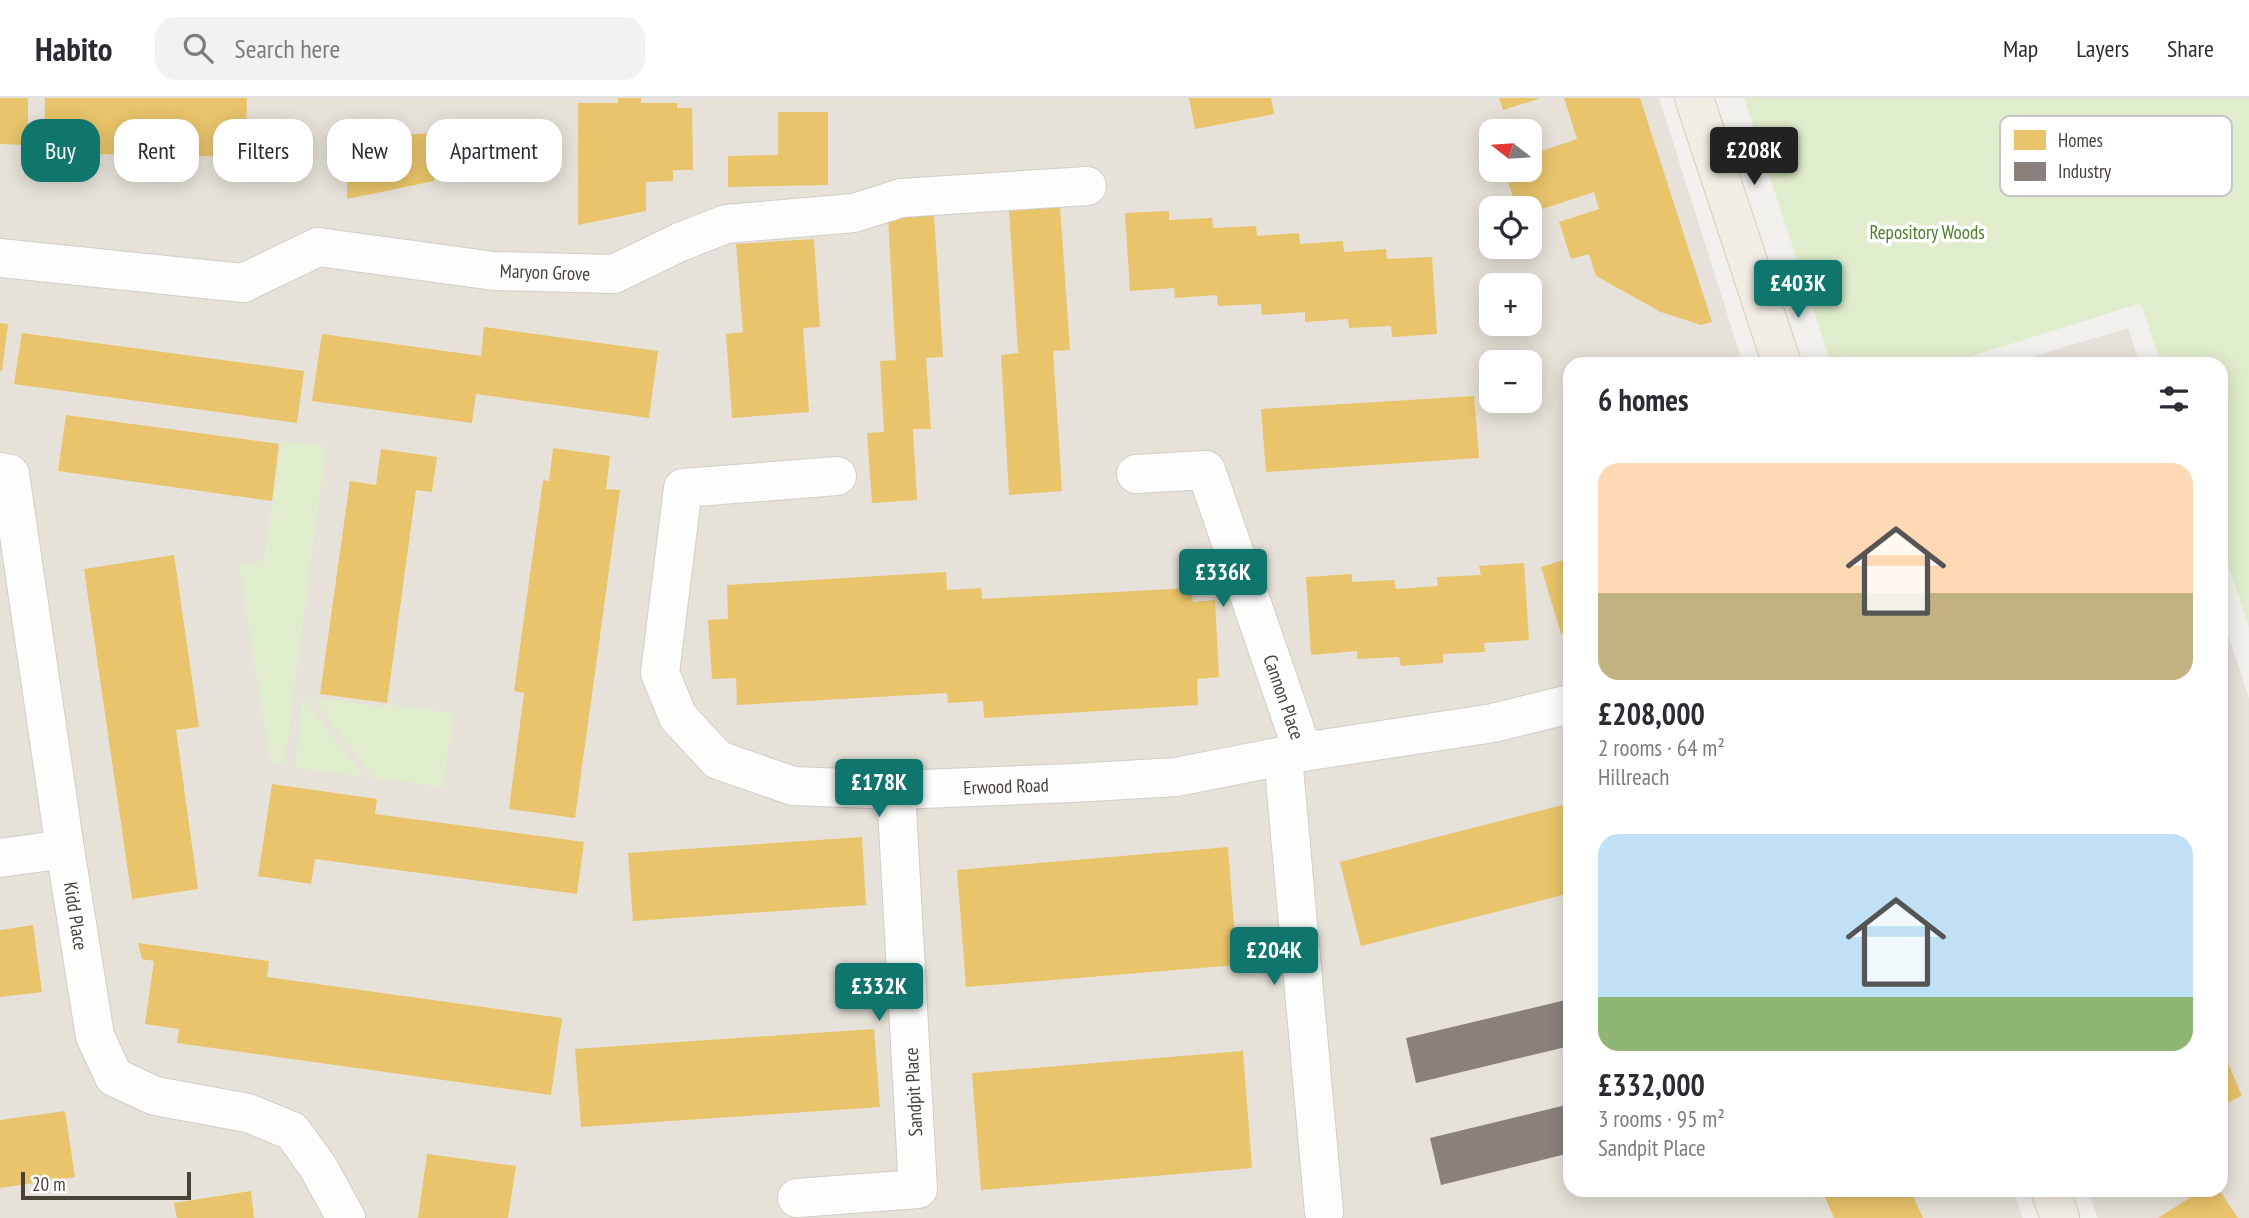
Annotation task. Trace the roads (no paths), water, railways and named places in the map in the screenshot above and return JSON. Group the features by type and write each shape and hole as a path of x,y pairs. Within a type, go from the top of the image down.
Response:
{"main road":[{"path":"1694,98 1780,357"},
{"path":"2052,1197 2060,1218"}],"street":[{"name":"Maryon Grove","path":"0,258 243,284 318,247 494,271 614,274 680,242 726,224 854,213 901,198 1087,186"},
{"name":"Cannon Place","path":"1136,474 1206,470 1293,755"},
{"name":"Kidd Place","path":"0,472 10,474 95,1036 114,1077 155,1096 248,1112 292,1131 318,1167 346,1218"},
{"name":"Erwood Road","path":"837,476 683,488 660,673 678,717 718,760 793,786 896,790 1177,777 1293,755 1493,723 1563,706"},
{"path":"1293,755 1324,1212"},
{"name":"Sandpit Place","path":"797,1198 919,1189 896,790"},
{"path":"0,858 65,849"}],"park label":[{"name":"Repository Woods","path":"1927,232"}]}
